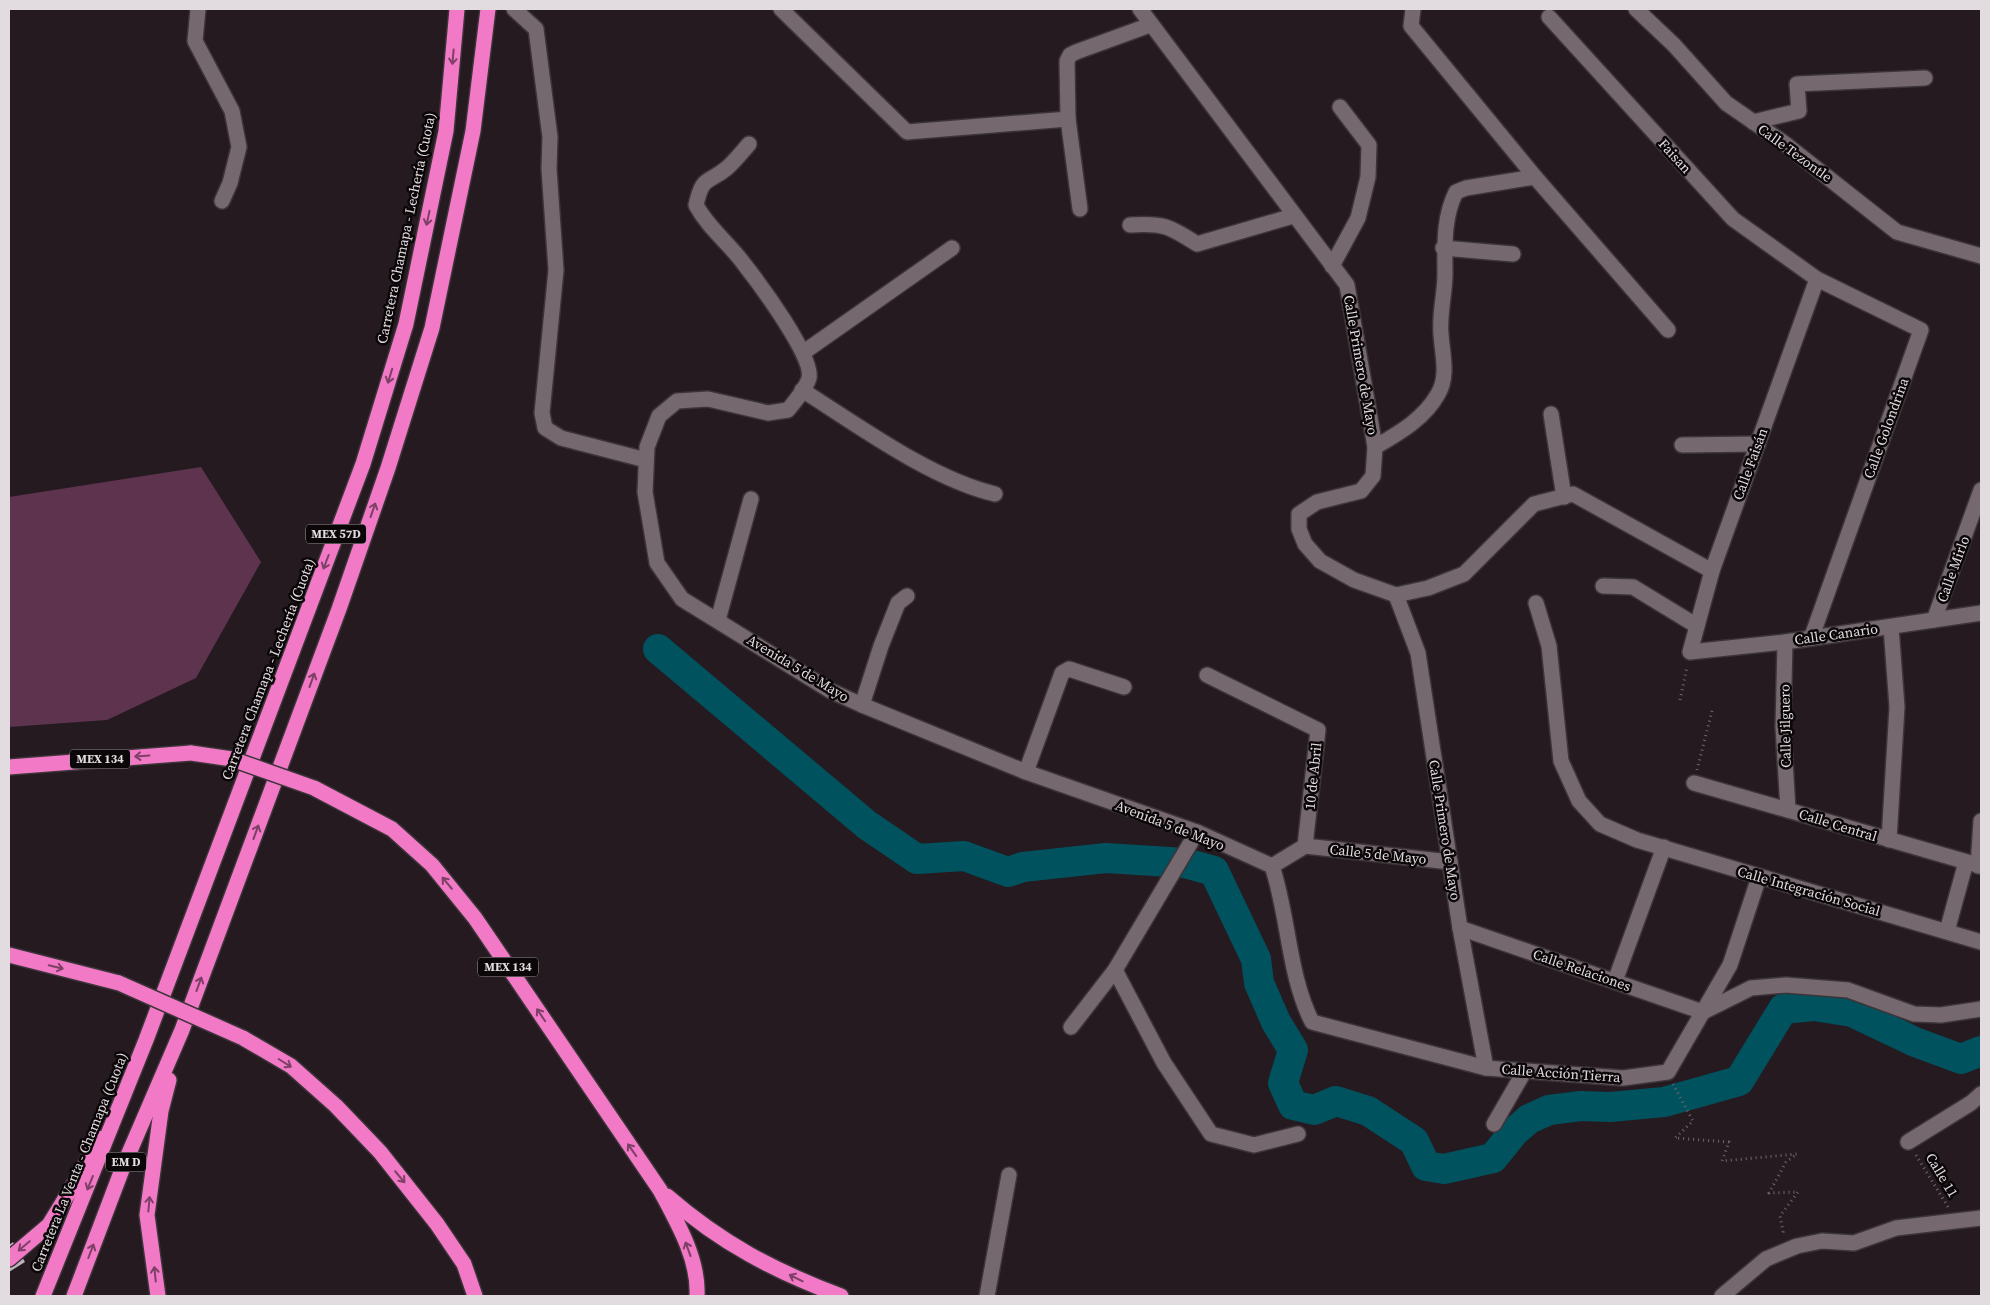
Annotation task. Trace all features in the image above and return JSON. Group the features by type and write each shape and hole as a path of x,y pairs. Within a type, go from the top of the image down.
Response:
{"highway":[{"name":"Carretera Chamapa - Lechería (Cuota)","path":"146,1040 363,464 403,333 446,131 457,9"},
{"name":"MEX 57D","path":"182,1030 339,609 388,468 432,328 473,131 488,9"},
{"name":"MEX 134","path":"9,767 191,753 232,759 314,788 392,829 432,865 475,918 660,1190"},
{"path":"9,955 120,983 243,1038 291,1066 336,1106 407,1184 464,1264 475,1296"},
{"path":"158,1296 148,1215 161,1111 182,1030"},
{"name":"EM D","path":"74,1296 123,1168 182,1030"},
{"path":"9,1258 49,1225 82,1171 146,1040"},
{"name":"Carretera La Venta - Chamapa (Cuota)","path":"42,1296 146,1040"},
{"path":"660,1190 681,1231 693,1264 696,1296"},
{"path":"660,1190 700,1224 736,1248 808,1283 841,1296"}],"street":[{"path":"198,9 195,41 232,111 239,147 230,183 222,201"},
{"path":"514,9 536,29 550,136 549,169 556,270 542,413 545,428 561,438 646,460"},
{"path":"781,9 907,132 1068,119"},
{"name":"Calle Primero de Mayo","path":"1140,9 1293,216 1347,285 1375,447 1373,476 1361,491 1317,502 1299,514 1299,529 1305,544 1320,560 1354,580 1396,595 1418,653 1460,928 1486,1068"},
{"path":"1413,9 1411,26 1535,177 1668,330"},
{"name":"Calle Tezontle","path":"1636,9 1674,45 1726,103 1856,198 1898,232 1981,256"},
{"name":"Faisan","path":"1549,17 1733,219 1817,279"},
{"path":"1080,209 1068,119 1067,61 1070,55 1150,25"},
{"path":"1753,122 1799,111 1797,84 1925,78"},
{"path":"1332,266 1358,218 1368,177 1369,145 1340,107"},
{"name":"Avenida 5 de Mayo","path":"749,144 726,169 709,178 700,189 696,205 702,217 744,263 804,352 809,366 809,378 788,410 768,413 708,398 677,401 659,416 647,447 645,492 658,564 682,599 831,691 1026,772 1196,833 1272,866"},
{"path":"1375,447 1414,424 1439,393 1445,362 1441,334 1445,275 1443,248 1450,203 1456,192 1466,188 1535,177"},
{"path":"1130,226 1157,223 1178,232 1197,244 1293,216"},
{"path":"804,352 952,248"},
{"path":"1443,248 1513,254"},
{"name":"Calle Faisán","path":"1690,652 1712,572 1817,279"},
{"name":"Calle Golondrina","path":"1812,636 1920,330 1817,279"},
{"path":"802,390 871,434 947,478 973,489 996,494"},
{"path":"1550,414 1564,496"},
{"path":"1682,445 1758,444"},
{"name":"Calle Mirlo","path":"1934,620 1981,490"},
{"path":"1396,595 1428,588 1464,574 1534,504 1573,494 1712,572"},
{"path":"718,620 751,499"},
{"path":"1603,586 1632,587 1697,626"},
{"path":"862,705 881,646 898,603 907,596"},
{"name":"Calle Integración Social","path":"1536,603 1549,646 1560,761 1580,801 1600,824 1637,840 1981,942"},
{"name":"Calle Canario","path":"1690,652 1785,642 1812,636 1890,627 1981,613"},
{"path":"1889,840 1897,706 1890,627"},
{"name":"Calle Jilguero","path":"1785,642 1783,727 1788,810"},
{"path":"1026,772 1062,673 1069,669 1124,687"},
{"name":"10 de Abril","path":"1207,675 1318,730 1305,846"},
{"name":"Calle Central","path":"1694,783 1975,865"},
{"path":"1947,932 1975,865 1981,821"},
{"path":"1070,1027 1115,970 1162,894 1196,833"},
{"path":"1305,846 1272,866 1279,889 1300,999 1312,1022 1486,1068"},
{"name":"Calle 5 de Mayo","path":"1305,846 1450,862"},
{"path":"1615,981 1664,847"},
{"path":"1703,1012 1730,965 1759,877"},
{"name":"Calle Relaciones","path":"1460,928 1703,1012"},
{"path":"1115,970 1164,1063 1212,1134 1254,1146 1298,1134"},
{"path":"1703,1012 1751,988 1786,985 1848,990 1914,1014 1941,1015 1981,1009"},
{"name":"Calle Acción Tierra","path":"1486,1068 1623,1078 1668,1072 1703,1012"},
{"path":"1494,1124 1524,1072"},
{"path":"1908,1142 1971,1103 1981,1094"},
{"path":"987,1296 1009,1175"},
{"path":"1722,1296 1766,1259 1797,1246 1822,1240 1854,1242 1896,1228 1981,1218"}],"path":[{"path":"1680,700 1690,652"},
{"path":"1694,783 1713,707"},
{"path":"1670,1079 1693,1120 1675,1138 1729,1142 1722,1161 1797,1154 1786,1162 1769,1193 1798,1192 1780,1216 1783,1232 1766,1259"},
{"name":"Calle 11","path":"1908,1142 1956,1221"}],"shaded area":[{"path":"201,467 261,562 196,678 107,720 9,727 9,497"}],"building":[{"path":"13,1242 25,1262 9,1272 9,1245"}],"waterway":[{"path":"658,649 867,825 917,859 964,856 1008,872 1023,867 1106,858 1185,863 1214,871 1256,959 1259,983 1276,1022 1293,1050 1283,1083 1293,1105 1314,1110 1336,1101 1368,1111 1414,1141 1426,1166 1444,1169 1493,1158 1514,1132 1529,1119 1549,1110 1581,1106 1610,1107 1664,1102 1739,1081 1783,1009 1814,1006 1852,1012 1915,1042 1961,1059 1981,1051"}]}
